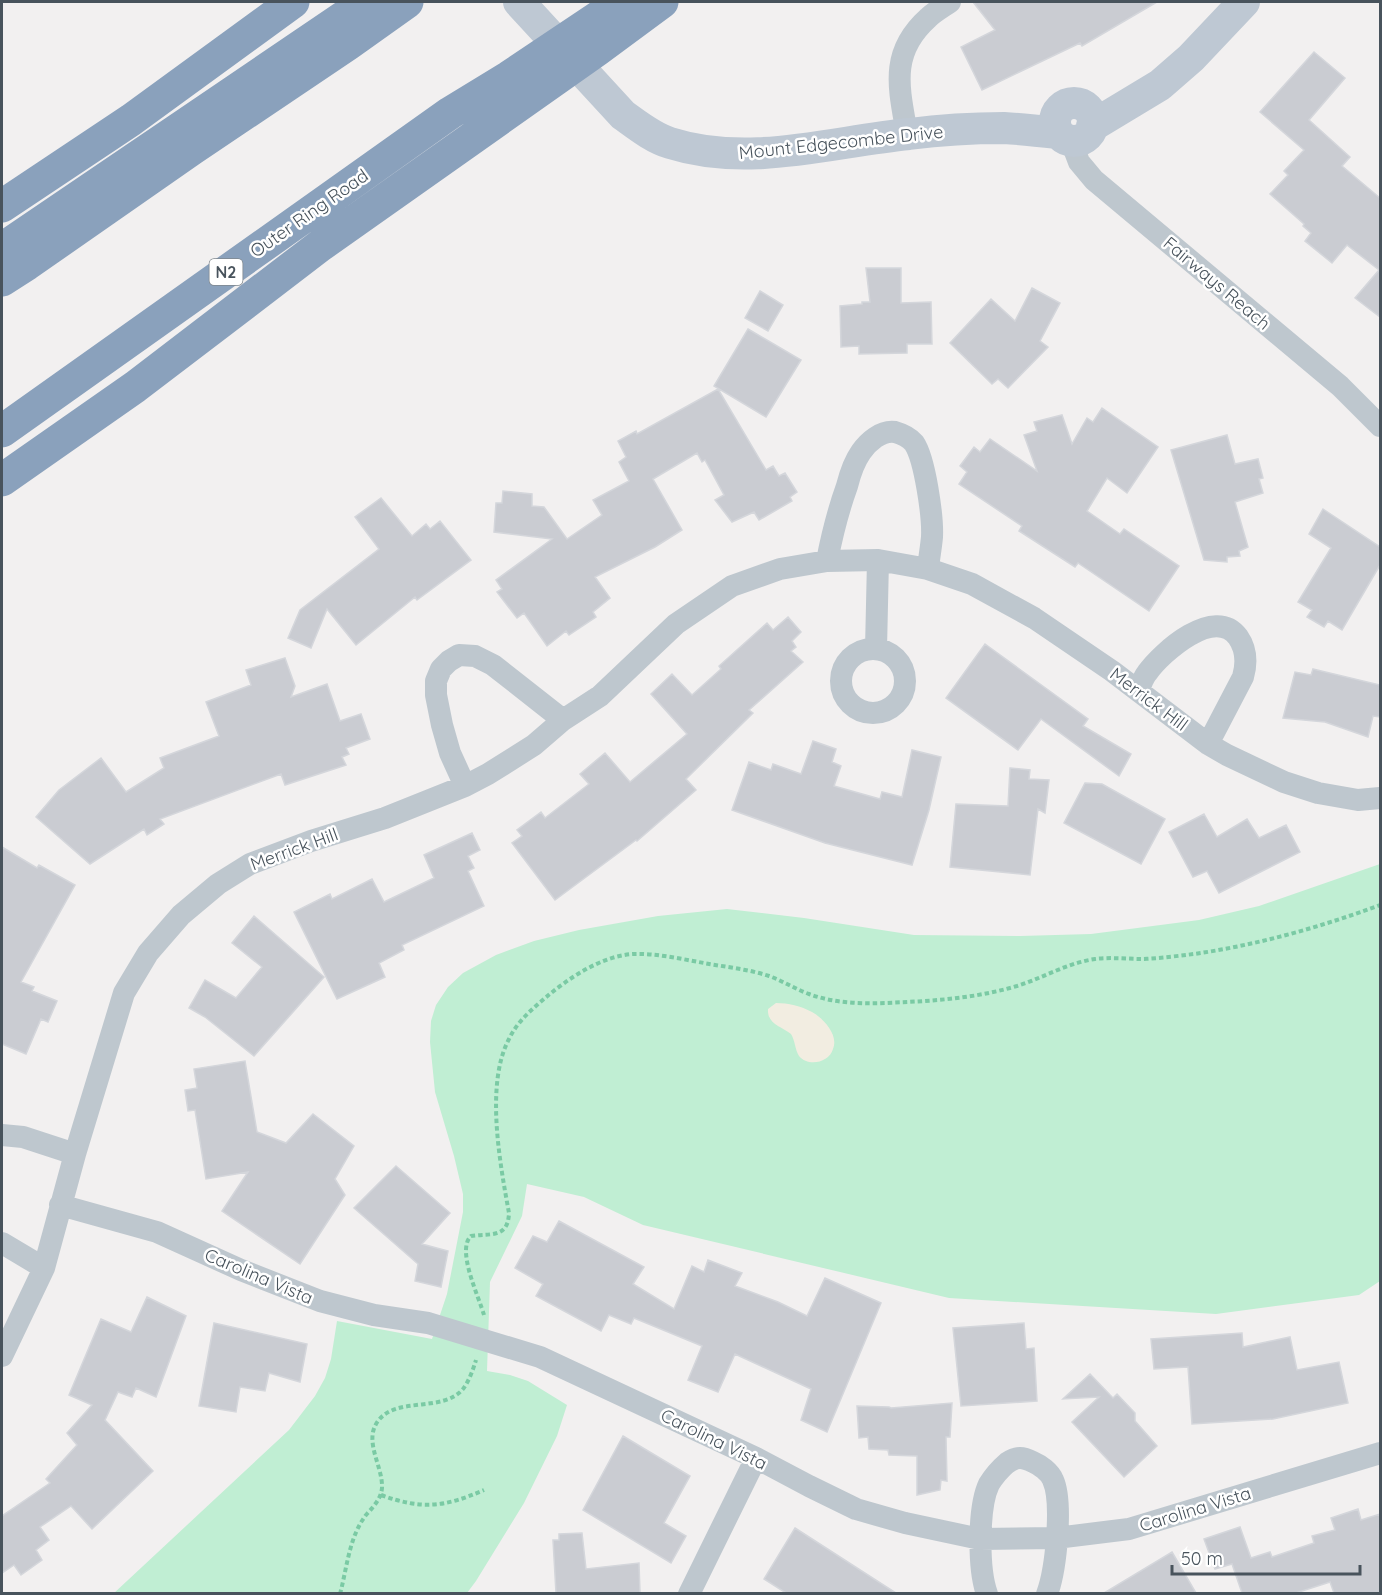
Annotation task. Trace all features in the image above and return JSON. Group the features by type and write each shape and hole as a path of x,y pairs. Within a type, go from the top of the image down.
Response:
{"highway":[{"path":"2,206 131,120 293,2"},
{"path":"2,249 366,2"},
{"path":"2,280 407,2"},
{"name":"Outer Ring Road","path":"2,431 450,113 522,85 588,39 621,2"},
{"path":"588,39 662,2"},
{"path":"2,480 135,387 321,245 522,85"},
{"path":"2,448 450,113"}],"street":[{"name":"Mount Edgecombe Drive","path":"519,2 623,115 668,143 735,155 775,153 907,134 975,128 1075,126"},
{"path":"907,134 901,98 900,63 906,44 928,17 950,2"},
{"path":"1075,126 1160,85 1191,58 1244,2"},
{"name":"Fairways Reach","path":"1075,126 1094,169 1094,180 1340,386 1380,426"},
{"name":"Fairways Reach","path":"1340,386 1380,411"},
{"path":"827,561 834,523 857,459 869,442 878,436 892,432 904,435 912,441 919,454 929,498 932,536 928,569"},
{"path":"876,649 878,560"},
{"name":"Merrick Hill","path":"2,1356 44,1268 60,1205 124,993 148,953 181,915 218,884 250,864 311,841 385,818 465,786 488,774 534,745 563,720 600,696 676,624 732,586 780,569 827,561 878,560 928,569 972,584 1034,618 1138,690 1208,744 1227,755 1284,783 1318,793 1358,800 1380,798"},
{"path":"1138,690 1146,674 1186,638 1210,626 1223,626 1231,630 1243,645 1246,653 1246,666 1243,677 1208,744"},
{"path":"465,786 450,753 436,695 436,681 441,669 449,661 459,655 475,656 493,665 563,720"},
{"path":"2,1136 23,1137 75,1154"},
{"name":"Carolina Vista","path":"60,1205 157,1232 241,1270 320,1301 374,1315 428,1323 540,1357 756,1458 856,1509 905,1523 980,1539 1056,1538 1129,1529 1380,1453"},
{"path":"2,1243 44,1268"},
{"path":"689,1593 756,1458"},
{"path":"987,1593 984,1586 980,1539 988,1486 1001,1468 1011,1460 1020,1458 1040,1466 1053,1478 1059,1500 1053,1563 1047,1593"}],"path":[{"path":"340,1593 351,1546 360,1524 381,1495 381,1480 373,1446 378,1420 389,1411 435,1403 459,1393 473,1371 483,1339 485,1322 466,1260 466,1241 471,1236 501,1232 509,1221 496,1107 502,1055 515,1029 532,1008 566,983 603,961 633,954 675,957 767,976 811,995 836,1001 873,1004 968,998 1017,986 1074,963 1094,959 1145,959 1196,954 1331,923 1380,904"},
{"path":"381,1495 405,1503 435,1505 462,1500 484,1490"}],"green space":[{"path":"1380,864 1380,1281 1359,1295 1216,1314 949,1298 643,1225 584,1197 527,1184 522,1216 490,1282 487,1371 528,1381 567,1405 557,1436 524,1503 467,1593 113,1594 289,1430 315,1396 325,1378 331,1359 337,1321 432,1339 447,1294 463,1212 463,1194 435,1092 430,1042 431,1021 436,1005 448,987 463,973 496,955 534,941 579,930 658,916 727,909 914,935 1091,934 1199,920 1259,906"}],"sand":[{"path":"776,1003 803,1008 825,1023 834,1038 833,1049 827,1058 818,1062 808,1062 799,1056 791,1034 775,1024 768,1014 768,1009"}],"building":[{"path":"973,2 1157,2 1082,46 1080,43 982,90 961,47 995,30"},
{"path":"1314,52 1345,78 1309,120 1350,157 1342,166 1380,198 1380,317 1355,298 1379,270 1347,245 1332,263 1305,241 1311,233 1270,194 1288,175 1284,171 1304,150 1260,112"},
{"path":"866,268 901,268 901,303 931,302 932,344 907,344 907,353 859,354 859,346 841,347 840,306 870,302"},
{"path":"1032,288 1060,303 1040,341 1048,347 1008,388 998,379 992,384 950,343 991,299 1015,321"},
{"path":"760,291 783,305 768,331 745,318"},
{"path":"748,329 801,360 766,417 714,386"},
{"path":"718,389 766,470 773,466 779,476 785,473 797,492 790,497 792,501 759,520 754,512 732,522 715,500 724,495 705,460 702,462 697,453 653,479 682,530 655,547 595,577 610,598 593,612 596,617 569,635 566,631 547,646 524,613 517,618 497,592 502,589 496,580 552,539 494,532 496,503 502,503 503,491 532,494 532,506 544,507 567,539 602,515 593,500 629,481 619,462 626,457 618,441 636,431 637,434"},
{"path":"1102,408 1158,447 1127,493 1107,478 1087,511 1120,534 1124,529 1179,566 1149,611 1078,563 1075,567 1019,531 1022,526 959,484 967,472 960,466 974,447 980,452 990,439 1037,471 1024,435 1037,431 1034,422 1062,415 1072,444 1087,418 1093,422"},
{"path":"1227,435 1235,464 1258,459 1263,478 1259,479 1263,493 1235,502 1248,547 1239,551 1240,556 1227,557 1227,562 1204,560 1171,450"},
{"path":"381,498 412,536 426,524 430,529 440,521 471,560 417,600 415,597 356,645 327,609 311,648 288,638 300,610 379,549 355,517"},
{"path":"1323,509 1380,547 1380,565 1342,630 1328,621 1324,627 1307,617 1312,610 1298,602 1331,548 1309,534"},
{"path":"788,617 801,632 792,641 796,647 791,651 803,662 749,710 753,713 686,779 696,790 637,841 555,900 512,843 522,836 517,830 541,812 545,818 589,784 580,774 605,753 630,782 687,734 651,694 672,674 692,695 721,669 719,666 767,623 773,630"},
{"path":"985,644 1088,719 1083,726 1131,754 1119,776 1041,719 1018,750 946,698"},
{"path":"285,658 295,686 291,697 327,684 340,721 361,714 370,739 346,748 349,754 342,757 346,765 285,785 281,774 160,819 164,824 147,835 144,829 90,864 36,817 59,790 101,758 126,792 164,768 160,758 219,736 206,702 251,685 246,670"},
{"path":"1313,669 1380,685 1380,717 1373,716 1368,737 1325,722 1283,718 1295,672 1311,675"},
{"path":"813,741 836,749 832,762 841,766 834,786 880,799 882,792 902,797 912,750 941,757 929,810 912,865 825,843 732,810 749,762 771,770 773,764 801,774"},
{"path":"1010,768 1030,770 1029,779 1049,780 1045,813 1038,809 1030,875 950,867 956,804 1008,806"},
{"path":"1085,783 1102,784 1165,819 1141,864 1064,823"},
{"path":"1204,814 1217,837 1247,819 1259,838 1286,825 1300,852 1219,893 1207,871 1193,877 1169,832"},
{"path":"472,833 480,850 468,856 474,868 468,871 484,906 402,945 404,950 379,963 385,977 337,999 294,912 330,894 332,899 372,879 384,902 434,878 424,855"},
{"path":"2,847 37,868 39,865 75,885 21,982 34,987 32,991 57,1001 48,1022 41,1019 26,1054 2,1044"},
{"path":"254,916 324,977 254,1056 205,1017 189,1008 205,980 236,998 262,967 232,943"},
{"path":"245,1061 257,1132 286,1143 313,1114 354,1146 335,1179 345,1195 300,1264 222,1211 248,1172 206,1179 195,1110 188,1111 185,1090 197,1088 194,1069"},
{"path":"396,1166 450,1213 422,1244 448,1251 441,1287 415,1281 418,1264 354,1208"},
{"path":"559,1221 644,1267 633,1284 674,1309 692,1266 704,1272 708,1260 742,1273 735,1286 807,1316 825,1278 881,1303 827,1432 801,1420 811,1389 735,1354 718,1392 688,1380 702,1346 634,1318 631,1324 609,1315 601,1331 536,1296 543,1284 515,1268 533,1236 547,1242"},
{"path":"147,1297 186,1316 156,1397 136,1388 132,1397 118,1392 105,1420 153,1471 92,1529 71,1506 40,1527 49,1540 36,1550 42,1560 21,1575 14,1565 2,1573 2,1516 50,1483 46,1479 77,1445 67,1433 92,1405 69,1395 101,1319 131,1332"},
{"path":"214,1323 307,1344 300,1382 269,1373 265,1391 240,1387 236,1412 199,1406"},
{"path":"1024,1323 1026,1349 1034,1348 1037,1401 961,1406 953,1328"},
{"path":"1242,1333 1243,1347 1290,1337 1297,1370 1339,1362 1348,1403 1273,1419 1192,1424 1188,1367 1154,1369 1151,1339"},
{"path":"1090,1374 1113,1398 1117,1394 1135,1413 1135,1421 1157,1446 1124,1477 1072,1422 1099,1397 1063,1399"},
{"path":"952,1403 950,1437 946,1437 947,1481 941,1480 940,1490 917,1495 917,1456 889,1455 888,1450 869,1449 868,1437 859,1438 857,1406 891,1408"},
{"path":"623,1436 690,1476 664,1523 686,1536 671,1563 583,1510"},
{"path":"1358,1509 1361,1520 1380,1514 1380,1593 1334,1593 1330,1582 1296,1593 1242,1593 1232,1564 1215,1569 1204,1539 1240,1527 1251,1558 1270,1552 1272,1557 1314,1543 1312,1536 1335,1530 1331,1518"},
{"path":"795,1528 896,1593 786,1593 764,1579"},
{"path":"582,1533 586,1569 639,1563 640,1593 556,1593 553,1540 559,1540 559,1534"},
{"path":"1172,1552 1196,1593 1104,1593"}]}
